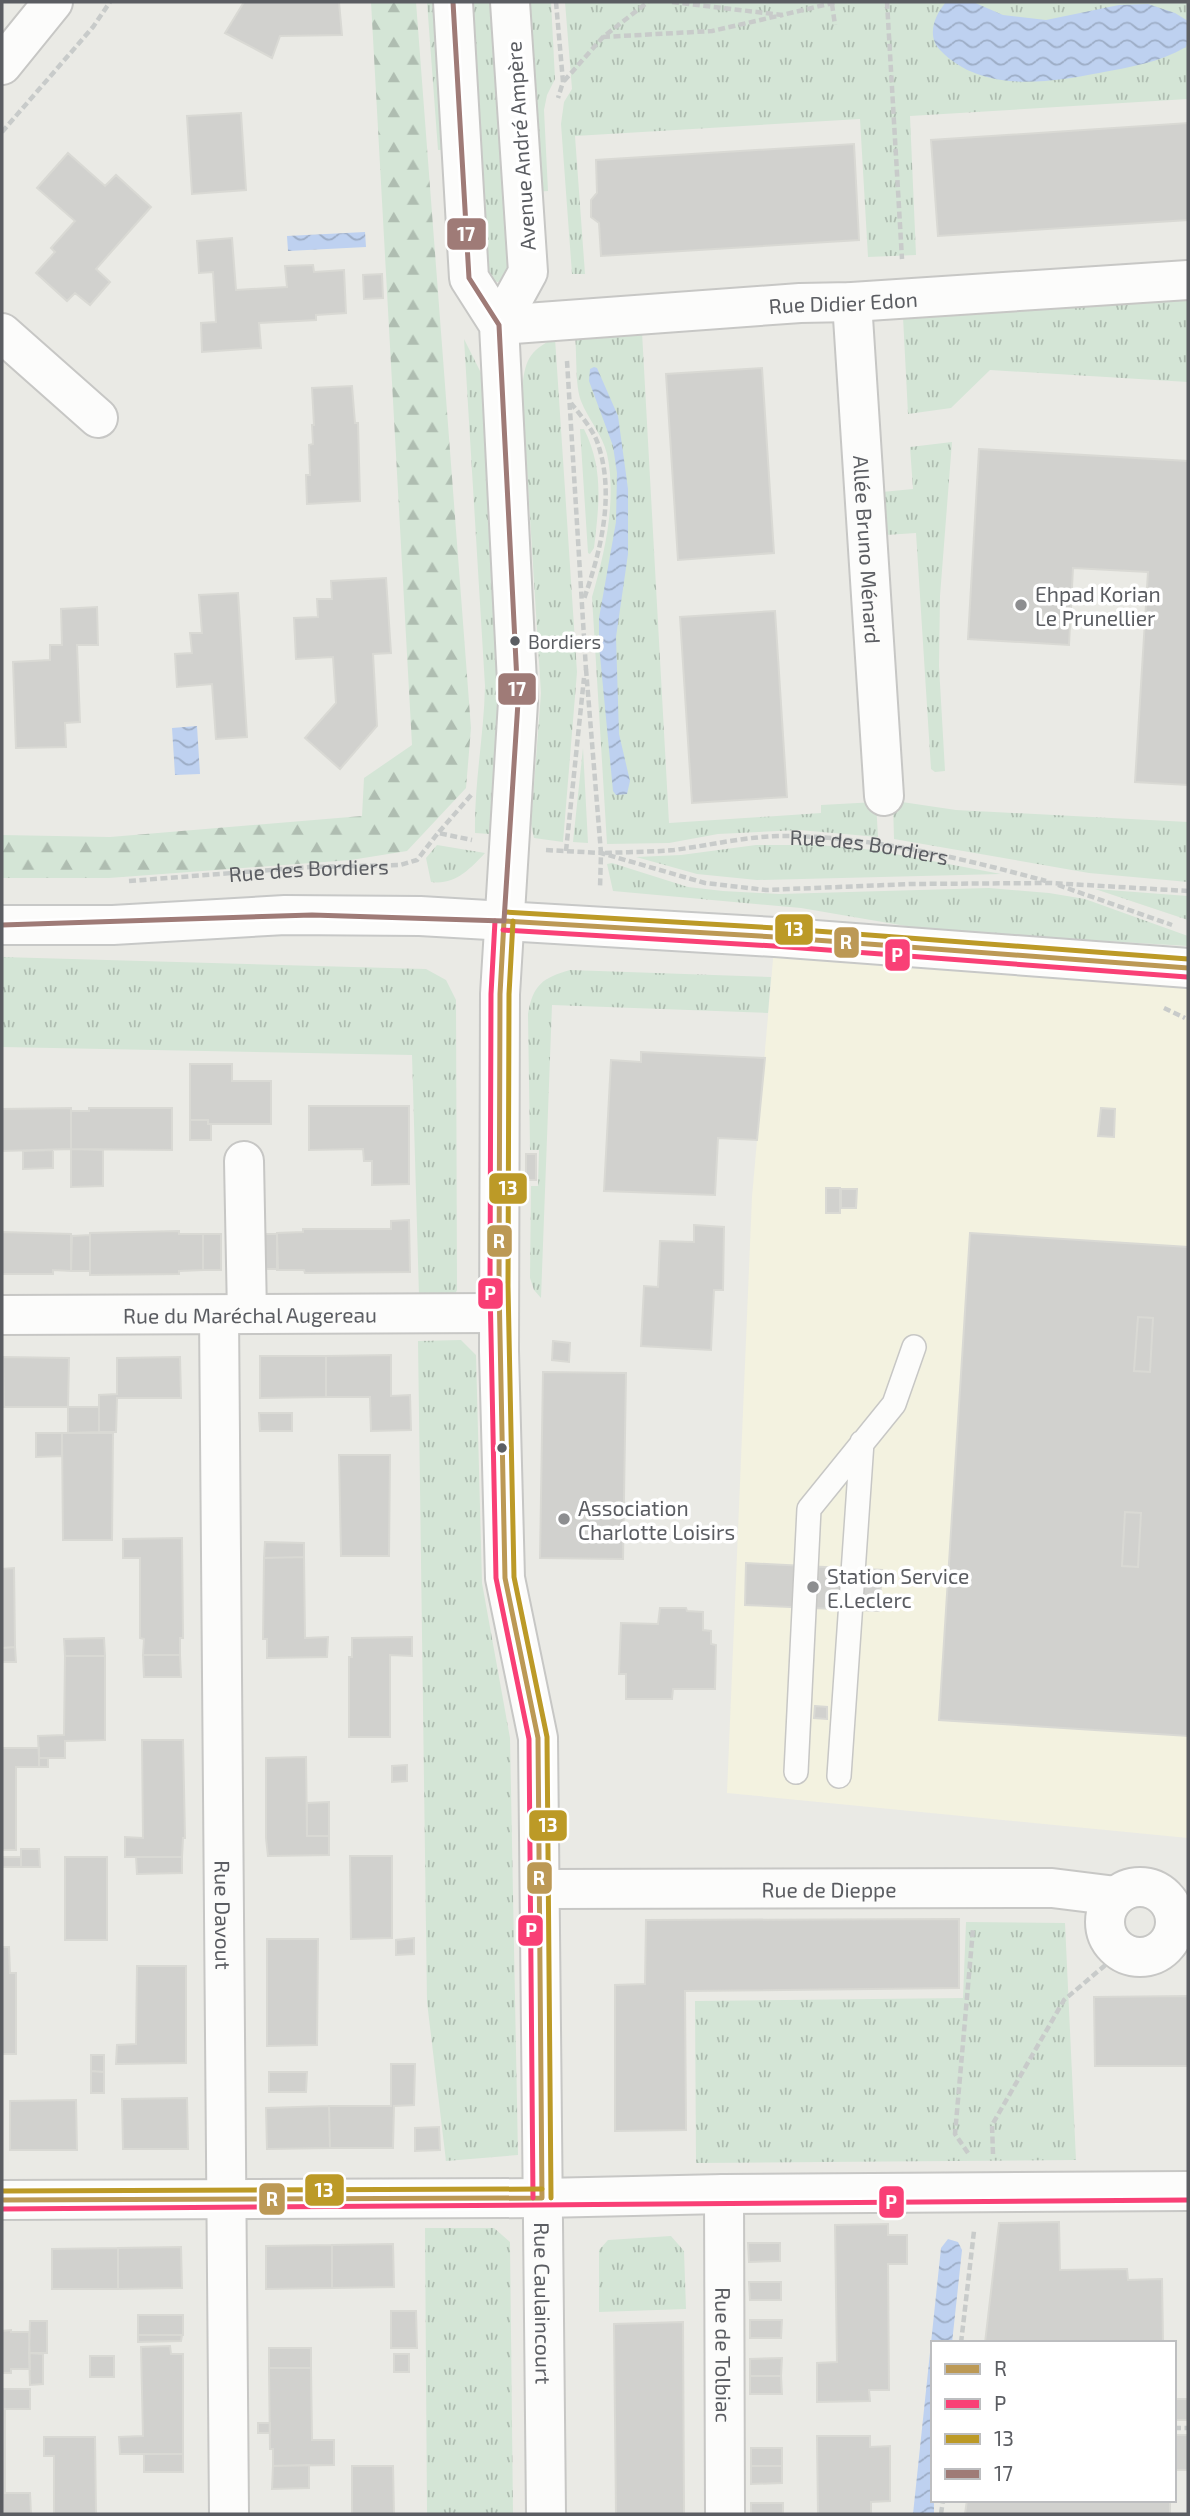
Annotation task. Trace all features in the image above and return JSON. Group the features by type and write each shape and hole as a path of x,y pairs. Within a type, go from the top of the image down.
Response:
{"street":[{"path":"2,65 53,2"},
{"path":"453,2 469,278 499,325 518,702 504,921"},
{"name":"Avenue André Ampère","path":"499,325 528,272 510,2"},
{"name":"Rue Didier Edon","path":"499,325 1188,279"},
{"name":"Allée Bruno Ménard","path":"852,302 884,796"},
{"path":"2,333 98,418"},
{"path":"2,925 113,925 285,915 420,916 775,937 1188,968"},
{"name":"Rue Caulaincourt","path":"504,921 500,994 499,1313 505,1578 538,1738 546,2514"},
{"name":"Rue Davout","path":"229,2514 227,2198 233,1315 244,1161"},
{"name":"Rue du Maréchal Augereau","path":"2,1315 499,1313"},
{"name":"Rue de Dieppe","path":"540,1889 1052,1888 1116,1896 1126,1889 1149,1887 1159,1892 1168,1899 1174,1910 1181,1936 1162,1950 1142,1958 1121,1952"},
{"path":"1116,1896 1109,1904 1105,1926 1113,1945 1121,1952"},
{"path":"2,2200 1188,2191"},
{"name":"Rue de Tolbiac","path":"724,2194 725,2514"}],"lane":[{"path":"796,1772 808,1509 894,1404 914,1347"},
{"path":"839,1776 862,1442"}],"path":[{"path":"2,132 93,27 110,2"},
{"path":"555,108 563,82 556,2"},
{"path":"563,82 603,37 648,2"},
{"path":"672,2 782,15"},
{"path":"887,2 904,299"},
{"path":"603,37 712,31 835,3 835,25"},
{"path":"564,321 586,669 601,853"},
{"path":"570,401 597,442 605,478 605,514 596,562 583,603"},
{"path":"566,851 586,669"},
{"path":"438,833 473,793"},
{"name":"Rue des Bordiers","path":"123,881 309,867 400,865 417,860 438,833 508,847 601,853 674,850 733,839 785,836 839,840 966,859 1051,883 1174,925"},
{"name":"Rue des Bordiers","path":"601,853 705,883 766,890 911,884 1051,883 1188,891"},
{"path":"976,1888 955,2134 993,2192"},
{"path":"961,2341 975,2225 993,2192 992,2126 1065,2000 1121,1952"}],"shaded area":[{"path":"775,937 1188,968 1188,1838 727,1793 752,1197"}],"green space":[{"path":"371,2 416,2 471,728 466,788 407,851 351,860 109,878 2,878 2,835 110,837 362,816 364,778 412,745"},
{"path":"427,2 444,2 454,149 438,150"},
{"path":"464,2 499,2 516,268 505,281 497,282 486,278"},
{"path":"523,2 551,2 555,79 547,95 544,110 548,191 534,192"},
{"path":"565,2 1188,2 1188,99 910,116 916,255 868,257 860,119 575,136 585,274 572,274 561,124 564,102 572,89"},
{"path":"1188,298 1188,382 990,370 951,408 908,414 903,317"},
{"path":"642,332 669,823 821,813 821,805 876,802 878,837 799,830 718,834 669,843 607,844 592,597 608,526 610,472 605,447 579,394 575,336"},
{"path":"555,338 577,672 563,842 534,838 531,824 541,693 522,390 527,364 533,353"},
{"path":"464,339 483,377 500,685 490,834 475,833 485,686"},
{"path":"580,429 584,429 590,444 597,473 597,517 594,548 590,554 588,553"},
{"path":"952,442 940,596 939,666 945,771 935,772 931,769 916,533 886,535 882,492 913,489 910,447"},
{"path":"583,748 588,843 573,842"},
{"path":"893,803 956,810 1188,822 1188,882 1089,873 894,839"},
{"path":"437,845 485,853 454,879 431,882 426,858"},
{"path":"756,845 819,845 874,850 1001,874 757,880 697,874 636,857 681,855"},
{"path":"612,863 688,887 723,891 779,894 989,888 1049,893 1085,899 1188,936 1188,946 935,931 801,908 613,891 607,864"},
{"path":"1095,889 1188,896 1188,920"},
{"path":"2,957 426,969 446,980 456,1000 455,1294 419,1296 412,1055 2,1047"},
{"path":"570,970 771,977 768,1013 552,1005 541,1298 534,1290 530,1278 531,1186 538,1186 539,1150 530,1150 528,1014 540,984 552,976"},
{"path":"461,1340 476,1355 482,1583 510,1738 518,2155 446,2161 427,2002 418,1341"},
{"path":"966,1922 1065,1923 1076,2160 696,2163 695,2001 963,1998"},
{"path":"425,2228 494,2228 510,2242 513,2514 427,2514"},
{"path":"671,2236 684,2251 686,2309 599,2312 599,2250 608,2240"}],"water":[{"path":"946,2 973,2 1003,15 1046,20 1119,5 1148,4 1175,13 1188,21 1188,41 1186,47 1165,57 1122,69 1058,80 995,79 956,64 936,44 933,38 934,25"},
{"path":"365,232 366,247 288,251 287,236"},
{"path":"597,368 618,416 628,489 628,554 616,637 619,734 630,781 627,794 616,795 613,791 599,645 599,618 616,522 617,473 613,446 589,381 590,369"},
{"path":"197,726 200,774 175,775 172,728"},
{"path":"948,2239 958,2242 962,2250 952,2341 931,2341 941,2248"},
{"path":"931,2343 931,2502 934,2502 934,2514 913,2514"}],"building":[{"path":"244,2 339,2 342,35 280,36 272,58 225,33"},
{"path":"241,113 246,190 192,194 187,116"},
{"path":"1188,123 1188,220 938,236 931,140"},
{"path":"854,144 859,240 601,256 599,223 591,217 591,200 597,193 596,160"},
{"path":"68,153 105,186 116,175 151,207 96,269 110,282 90,305 75,293 67,301 36,273 55,252 51,248 75,221 37,188"},
{"path":"232,238 236,290 287,287 285,266 313,265 314,272 344,270 346,313 316,315 316,320 259,323 261,348 202,352 201,323 216,322 213,272 199,273 197,241"},
{"path":"382,274 383,298 364,299 363,275"},
{"path":"762,368 774,553 678,560 666,374"},
{"path":"352,386 355,423 358,423 360,501 307,504 306,475 310,475 309,445 313,444 314,425 312,388"},
{"name":"Ehpad Korian Le Prunellier","path":"979,449 1188,461 1188,785 1135,782 1148,572 1073,568 1069,645 968,639"},
{"path":"386,578 391,653 373,654 377,726 340,769 305,738 336,703 333,657 296,659 294,618 318,617 317,599 332,599 331,581"},
{"path":"238,593 247,737 216,739 212,684 177,687 175,654 192,653 190,633 202,633 199,595"},
{"path":"97,607 98,645 77,645 80,722 65,723 66,747 16,748 13,662 50,660 50,645 62,645 61,609"},
{"path":"775,611 787,797 692,803 680,617"},
{"path":"641,1052 765,1058 757,1140 718,1138 715,1195 604,1191 611,1060 641,1062"},
{"path":"190,1064 232,1064 232,1081 271,1081 271,1124 208,1124 208,1120 190,1120"},
{"path":"309,1106 409,1106 409,1184 372,1185 372,1161 364,1161 363,1149 309,1150"},
{"path":"71,1108 71,1149 2,1151 2,1109"},
{"path":"89,1108 172,1108 172,1150 71,1149 71,1111 89,1111"},
{"path":"1101,1108 1115,1109 1114,1137 1098,1136"},
{"path":"190,1120 208,1120 208,1124 211,1124 211,1140 190,1140"},
{"path":"71,1149 103,1150 103,1186 71,1187"},
{"path":"53,1150 53,1168 23,1169 23,1151"},
{"path":"526,1154 536,1154 536,1180 526,1180"},
{"path":"826,1188 840,1188 840,1213 826,1213"},
{"path":"841,1189 857,1189 856,1208 841,1208"},
{"path":"409,1220 410,1272 305,1273 304,1270 277,1270 277,1233 303,1232 303,1229 391,1229 391,1221"},
{"path":"694,1225 724,1227 723,1290 714,1290 711,1350 641,1346 644,1286 658,1287 660,1241 694,1242"},
{"path":"179,1231 179,1234 203,1234 203,1270 179,1271 179,1274 90,1275 90,1233"},
{"path":"2,1232 71,1234 71,1271 53,1270 53,1274 2,1274"},
{"path":"970,1233 1188,1247 1188,1736 939,1720"},
{"path":"203,1234 221,1234 221,1270 203,1270"},
{"path":"261,1234 277,1234 278,1269 262,1269"},
{"path":"90,1235 90,1271 71,1271 72,1236"},
{"path":"1138,1317 1153,1318 1150,1372 1134,1371"},
{"path":"553,1341 570,1343 569,1362 552,1360"},
{"path":"391,1355 391,1396 410,1395 411,1430 371,1431 370,1397 326,1397 326,1356"},
{"path":"260,1356 326,1356 326,1397 260,1398"},
{"path":"3,1357 69,1358 68,1407 4,1407"},
{"path":"180,1357 181,1398 117,1398 116,1432 99,1432 99,1395 117,1394 117,1358"},
{"path":"543,1372 626,1373 623,1559 540,1558"},
{"path":"68,1407 99,1407 99,1432 68,1433"},
{"path":"259,1413 292,1413 292,1431 260,1431"},
{"path":"36,1433 62,1433 62,1456 36,1457"},
{"path":"62,1433 113,1433 112,1540 63,1540"},
{"path":"339,1455 390,1455 389,1556 341,1556"},
{"path":"1125,1512 1141,1513 1138,1567 1122,1566"},
{"path":"182,1538 183,1638 180,1638 180,1655 143,1655 144,1639 140,1638 140,1558 123,1558 123,1539"},
{"path":"265,1542 304,1543 304,1557 264,1558"},
{"path":"304,1557 305,1638 328,1637 327,1657 267,1658 267,1639 263,1639 264,1558"},
{"name":"Station Service E.Leclerc","path":"746,1563 882,1570 879,1611 745,1605"},
{"path":"14,1568 15,1647 2,1648 2,1569"},
{"path":"660,1608 686,1608 687,1611 703,1612 703,1630 711,1631 711,1644 716,1645 715,1689 673,1689 672,1699 626,1699 626,1674 619,1674 621,1623 658,1624"},
{"path":"412,1637 412,1656 390,1655 390,1737 349,1737 349,1657 352,1657 352,1638"},
{"path":"104,1638 105,1656 65,1656 64,1639"},
{"path":"15,1647 16,1662 2,1662 2,1648"},
{"path":"143,1655 180,1655 181,1677 144,1677"},
{"path":"65,1656 105,1656 105,1740 65,1741 65,1758 39,1758 38,1736 64,1735"},
{"path":"815,1706 827,1707 827,1719 814,1718"},
{"path":"142,1740 183,1740 185,1838 182,1857 125,1857 125,1837 143,1838"},
{"path":"2,1748 39,1748 39,1767 16,1767 16,1850 2,1850"},
{"path":"306,1757 307,1836 329,1836 329,1855 268,1856 266,1758"},
{"path":"39,1758 48,1758 48,1767 39,1767"},
{"path":"407,1765 407,1781 392,1782 392,1766"},
{"path":"329,1802 329,1836 307,1836 307,1803"},
{"path":"21,1849 39,1849 40,1867 21,1867"},
{"path":"350,1856 392,1856 392,1938 351,1939"},
{"path":"2,1857 21,1857 21,1867 2,1867"},
{"path":"65,1857 107,1857 107,1940 65,1940"},
{"path":"136,1857 182,1857 182,1873 137,1874"},
{"path":"959,1919 959,1988 685,1991 686,2130 615,2131 615,1985 645,1984 646,1920"},
{"path":"414,1938 414,1954 396,1955 396,1940"},
{"path":"267,1939 318,1939 317,2045 267,2046"},
{"path":"2,1947 9,1947 10,1973 16,1973 16,2054 2,2054"},
{"path":"137,1966 186,1966 186,2063 116,2064 117,2045 136,2044"},
{"path":"1188,1996 1188,2066 1095,2066 1094,1997"},
{"path":"91,2055 104,2055 104,2072 91,2071"},
{"path":"391,2064 415,2064 414,2105 394,2106 393,2148 330,2148 329,2106 391,2106"},
{"path":"91,2071 104,2072 104,2093 91,2093"},
{"path":"269,2072 307,2072 306,2092 269,2092"},
{"path":"187,2098 188,2149 123,2149 122,2099"},
{"path":"76,2100 77,2150 10,2150 10,2101"},
{"path":"329,2106 330,2148 267,2149 266,2108"},
{"path":"439,2127 440,2150 415,2151 415,2128"},
{"path":"1059,2222 1060,2270 1127,2269 1128,2280 1162,2279 1163,2341 985,2341 999,2223"},
{"path":"888,2224 888,2235 907,2235 907,2264 888,2264 889,2390 869,2390 870,2401 817,2402 817,2363 837,2362 835,2225"},
{"path":"748,2243 780,2243 780,2261 749,2262"},
{"path":"393,2244 394,2287 332,2288 332,2245"},
{"path":"332,2245 332,2288 266,2289 266,2246"},
{"path":"181,2247 182,2288 118,2289 118,2248"},
{"path":"118,2248 118,2289 52,2289 52,2249"},
{"path":"749,2282 781,2282 781,2300 750,2300"},
{"path":"391,2311 416,2311 417,2348 391,2348"},
{"path":"138,2315 183,2315 183,2335 138,2335"},
{"path":"750,2320 782,2320 781,2338 750,2338"},
{"path":"30,2321 47,2321 47,2353 29,2353"},
{"path":"683,2322 684,2514 616,2514 614,2324"},
{"path":"2,2331 29,2332 30,2369 11,2369 11,2373 2,2373"},
{"path":"138,2335 182,2335 181,2341 138,2342"},
{"path":"170,2346 171,2354 183,2354 183,2454 120,2454 119,2437 143,2436 141,2347"},
{"path":"269,2348 311,2348 311,2368 269,2368"},
{"path":"29,2353 43,2354 43,2384 30,2385"},
{"path":"394,2354 409,2354 409,2372 394,2372"},
{"path":"90,2356 114,2356 114,2377 90,2377"},
{"path":"782,2358 781,2376 750,2376 750,2359"},
{"path":"269,2368 311,2368 312,2440 334,2440 334,2465 273,2466 273,2449 270,2449"},
{"path":"750,2376 781,2376 782,2394 750,2394"},
{"path":"2,2389 30,2389 30,2409 5,2409 5,2493 30,2493 31,2514 2,2514"},
{"path":"1176,2399 1188,2399 1188,2420 1176,2420"},
{"path":"258,2423 270,2423 270,2433 258,2433"},
{"path":"1176,2435 1188,2435 1188,2470 1176,2470"},
{"path":"817,2436 870,2436 870,2447 890,2446 890,2501 871,2502 871,2514 818,2514"},
{"path":"44,2437 95,2437 96,2514 54,2514 54,2456 44,2456"},
{"path":"751,2448 782,2448 782,2466 751,2466"},
{"path":"144,2454 183,2454 183,2472 144,2472"},
{"path":"309,2465 309,2488 272,2489 273,2466"},
{"path":"352,2466 393,2466 394,2514 352,2514"},
{"path":"751,2466 782,2466 782,2483 751,2484"},
{"path":"967,2502 1170,2502 1170,2514 965,2514"},
{"path":"751,2503 783,2503 783,2514 751,2514"}],"transit line":[{"name":"17","path":"453,2 469,278 499,325 518,702 504,921"},
{"name":"13","path":"505,912 776,928 1188,959"},
{"name":"17","path":"2,925 312,915 504,921"},
{"name":"P","path":"495,921 491,994 490,1286 496,1578 529,1739 533,2198"},
{"name":"R","path":"504,921 500,994 499,1286 505,1578 538,1738 542,2198"},
{"name":"R","path":"504,921 775,937 1188,968"},
{"name":"13","path":"513,921 509,994 508,1286 514,1577 547,1737 551,2198"},
{"name":"P","path":"503,930 774,946 1187,977"},
{"name":"13","path":"2,2191 542,2189"},
{"name":"R","path":"2,2200 542,2198"},
{"name":"P","path":"2,2209 1188,2200"}],"place":[{"name":"Ehpad Korian Le Prunellier","path":"1021,605"},
{"name":"Bordiers","path":"515,641"},
{"name":"Association Charlotte Loisirs","path":"564,1519"},
{"name":"Station Service E.Leclerc","path":"813,1587"}]}
